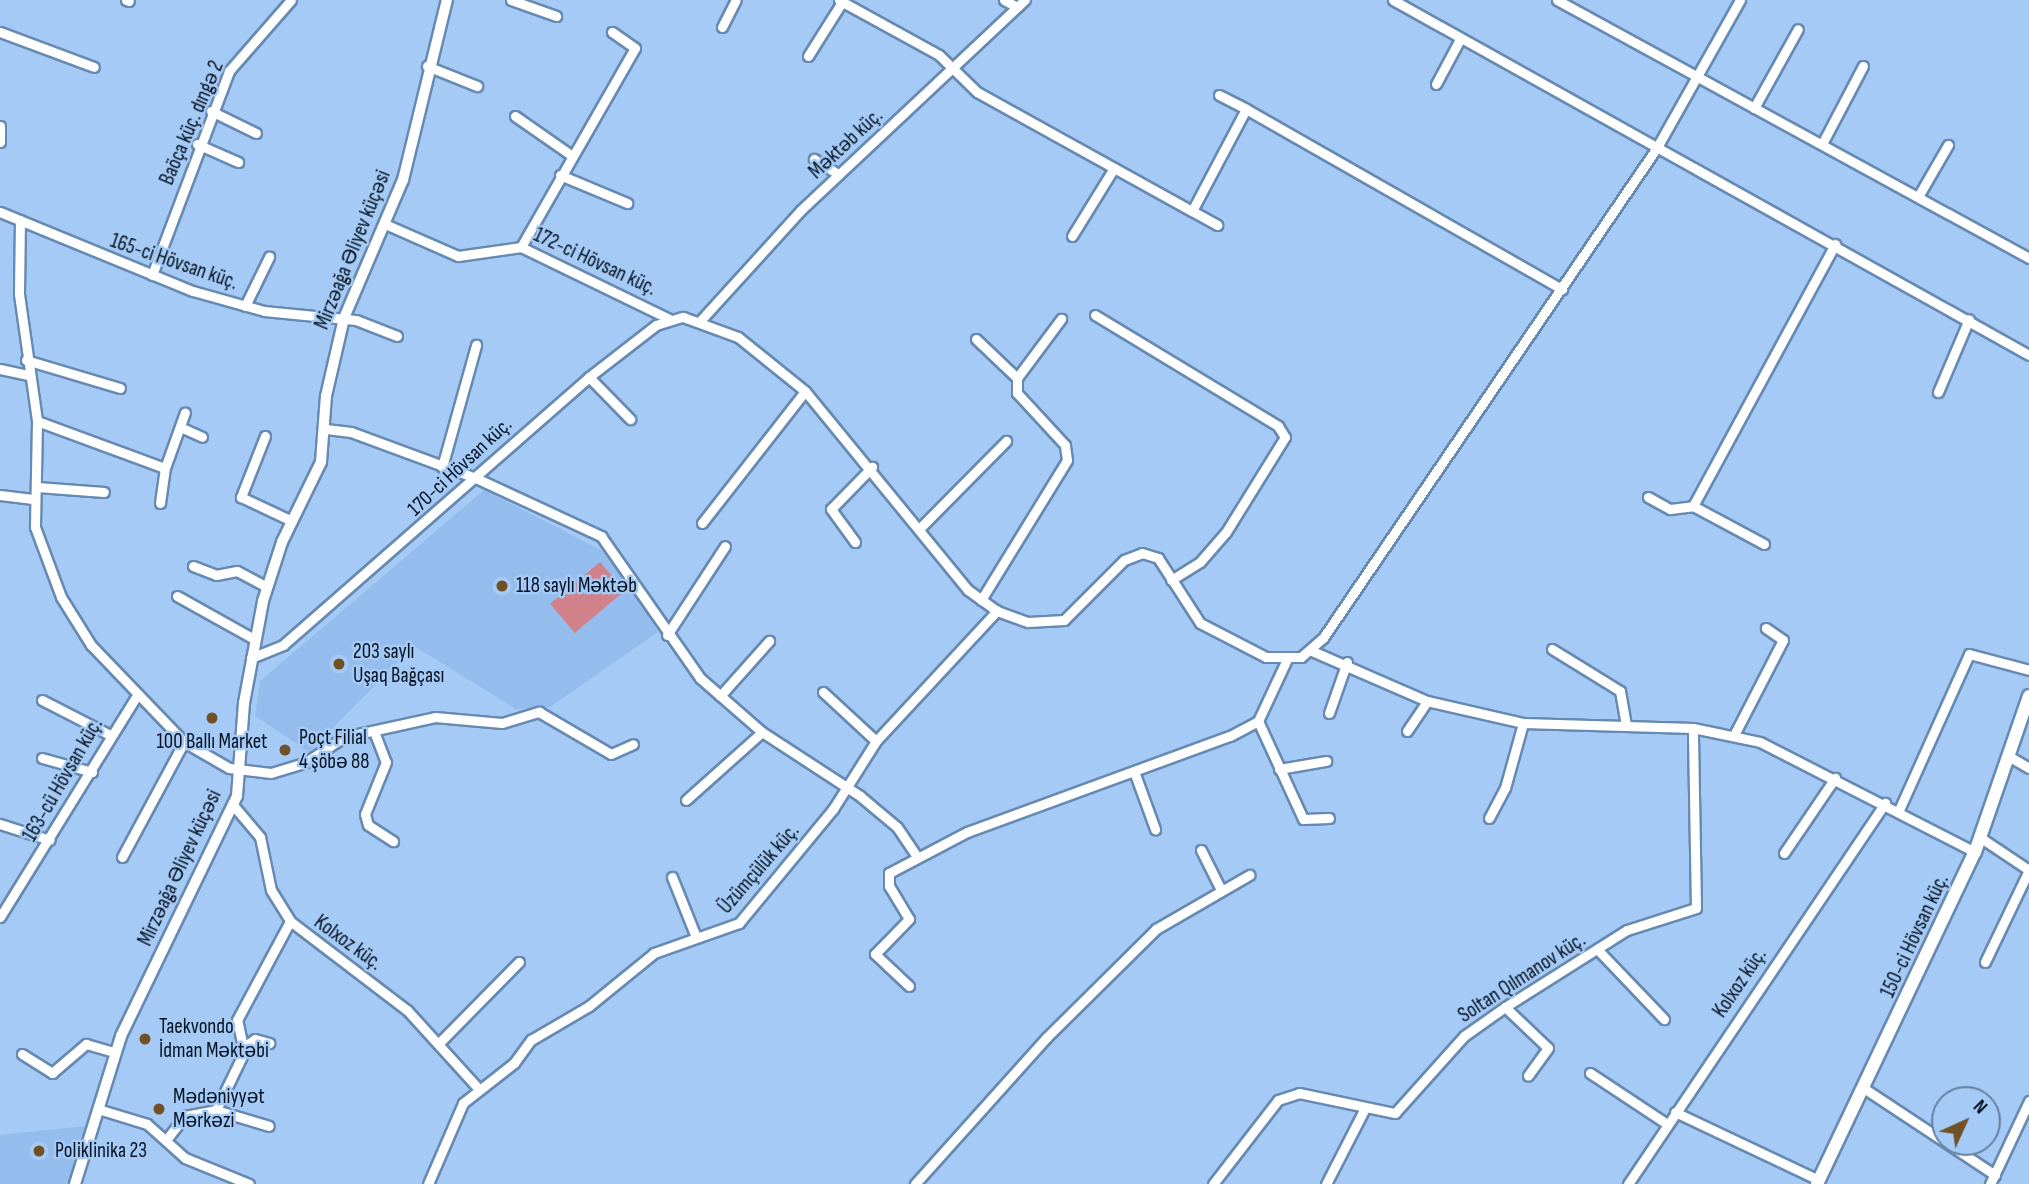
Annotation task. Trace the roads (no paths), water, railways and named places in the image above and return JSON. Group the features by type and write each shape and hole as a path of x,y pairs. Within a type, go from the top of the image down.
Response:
{"main road":[{"name":"150-ci Hövsan küç.","path":"1818,1182 1865,1089 1975,852 2029,696"}],"street":[{"name":"Baöça küç. dıngə 2","path":"152,275 211,111 241,53 290,0"},
{"name":"Mirzəağa Əliyev küçəsi","path":"75,1184 114,1052 233,805 242,772 251,658 267,587 292,521 321,463 326,429 326,396 344,318 386,224 408,163 427,66 447,0"},
{"path":"511,0 556,16"},
{"path":"722,27 736,0"},
{"path":"1004,0 1017,8"},
{"name":"Məktəb küç.","path":"700,321 838,174 953,70 1025,0"},
{"path":"1393,0 1656,149 1835,244 2029,355"},
{"path":"1557,0 1697,79 1919,195 2029,258"},
{"path":"1312,651 1656,149 1740,0"},
{"path":"808,56 841,1 924,45 977,92 1217,225"},
{"path":"1754,108 1798,29"},
{"path":"0,32 94,67"},
{"path":"521,247 571,155 635,48 612,32"},
{"path":"1436,84 1460,38"},
{"path":"427,66 477,86"},
{"path":"1822,144 1863,66"},
{"path":"1219,95 1562,289"},
{"path":"1192,211 1246,109"},
{"path":"211,111 256,133"},
{"path":"515,116 571,155"},
{"path":"0,126 0,142"},
{"path":"197,145 238,162"},
{"path":"1919,195 1948,145"},
{"path":"814,159 838,174"},
{"path":"1072,236 1114,168"},
{"path":"560,175 627,203"},
{"name":"165-ci Hövsan küç.","path":"0,212 152,275 245,306 344,318 397,335"},
{"path":"20,220 26,360 37,421 37,487 33,499 35,527 61,597 135,698 184,743 242,772 289,768 344,737 375,734 435,717 502,723 539,712 611,754 633,744"},
{"name":"172-ci Hövsan küç.","path":"386,224 458,257 521,247 669,319"},
{"path":"1693,506 1835,244"},
{"path":"245,306 269,257"},
{"path":"1096,315 1278,426 1285,437 1226,532 1200,562 1171,580"},
{"path":"669,319 700,321 738,337 805,391 872,467 919,529 981,600 997,611 1028,622 1064,620 1135,554 1158,558 1200,623 1252,652 1287,659 1312,651 1347,662 1427,701 1522,723 1693,728 1734,735 1835,778 1975,852"},
{"name":"170-ci Hövsan küç.","path":"251,658 283,645 478,479 501,450 589,377 669,319"},
{"path":"981,600 1067,460 1065,445 1017,399 1017,378 1061,319"},
{"path":"1938,392 1969,319"},
{"path":"976,339 1017,378"},
{"path":"442,467 476,345"},
{"path":"26,360 120,388"},
{"path":"0,369 28,375"},
{"path":"589,377 631,419"},
{"path":"702,523 805,391"},
{"path":"160,503 165,468 185,412"},
{"path":"37,421 165,468"},
{"path":"180,427 202,436"},
{"path":"326,429 351,432 478,479 601,537 630,570 679,657 762,732 846,788 897,827 915,854"},
{"path":"265,436 241,498 292,521"},
{"path":"919,529 1006,441"},
{"path":"855,542 831,509 872,467"},
{"path":"37,487 104,492"},
{"path":"0,495 33,499"},
{"path":"1648,497 1670,509 1693,506 1764,544"},
{"path":"667,635 725,546"},
{"path":"193,566 216,575 237,572 267,587"},
{"path":"177,596 254,639"},
{"name":"Üzümçülük küç.","path":"428,1184 455,1117 477,1087 507,1069 531,1040 589,1006 654,953 696,937 717,935 739,923 846,788 876,741 997,611"},
{"path":"1734,735 1783,640 1766,628"},
{"path":"720,696 769,641"},
{"path":"1552,649 1620,691 1626,725"},
{"path":"1899,810 1969,654 2029,670"},
{"path":"909,986 875,954 909,919 886,877 915,854 1135,774 1258,722 1287,659"},
{"path":"1329,713 1347,662"},
{"path":"823,692 876,741"},
{"name":"163-cü Hövsan küç.","path":"0,917 92,772 110,735 135,698"},
{"path":"42,700 110,735"},
{"path":"1407,732 1427,701"},
{"path":"1258,722 1303,819 1329,818"},
{"path":"1489,818 1505,788 1522,723"},
{"name":"Soltan Qılmanov küç.","path":"1213,1184 1267,1111 1288,1095 1387,1113 1406,1107 1464,1036 1505,1007 1646,921 1688,914 1700,900 1693,728"},
{"path":"687,800 762,732"},
{"path":"375,734 386,762 365,814 368,825 394,841"},
{"path":"122,857 184,743"},
{"path":"2010,757 2029,768"},
{"path":"42,758 92,772"},
{"path":"1279,769 1326,761"},
{"path":"1135,774 1155,829"},
{"path":"1784,853 1835,778"},
{"name":"Kolxoz küç.","path":"1628,1184 1885,803"},
{"name":"Kolxoz küç.","path":"233,805 260,838 271,890 290,921 441,1041 477,1087"},
{"path":"0,824 50,840"},
{"path":"1981,838 2029,870 1985,962"},
{"path":"1201,850 1221,890"},
{"path":"915,1184 1046,1038 1156,929 1249,875"},
{"path":"672,877 696,937"},
{"path":"245,1046 237,1020 290,921"},
{"path":"1597,949 1664,1019"},
{"path":"441,1041 519,962"},
{"path":"1505,1007 1548,1048 1528,1076"},
{"path":"216,1110 245,1046 255,1039 269,1043"},
{"path":"22,1054 52,1073 86,1044 114,1052"},
{"path":"1590,1073 1667,1124"},
{"path":"1865,1089 1992,1180 2029,1101"},
{"path":"1326,1184 1365,1108"},
{"path":"98,1109 147,1124 197,1164 249,1184"},
{"path":"166,1140 185,1116 216,1110 269,1126"},
{"path":"1675,1112 1818,1182"}],"place":[{"name":"118 saylı Məktəb","path":"502,586"},
{"name":"203 saylı Uşaq Bağçası","path":"339,664"},
{"name":"100 Ballı Market","path":"212,718"},
{"name":"Poçt Filial 4 şöbə 88","path":"285,750"},
{"name":"Taekvondo İdman Məktəbi","path":"145,1039"},
{"name":"Mədəniyyət Mərkəzi","path":"159,1109"},
{"name":"Poliklinika 23","path":"39,1151"}]}
